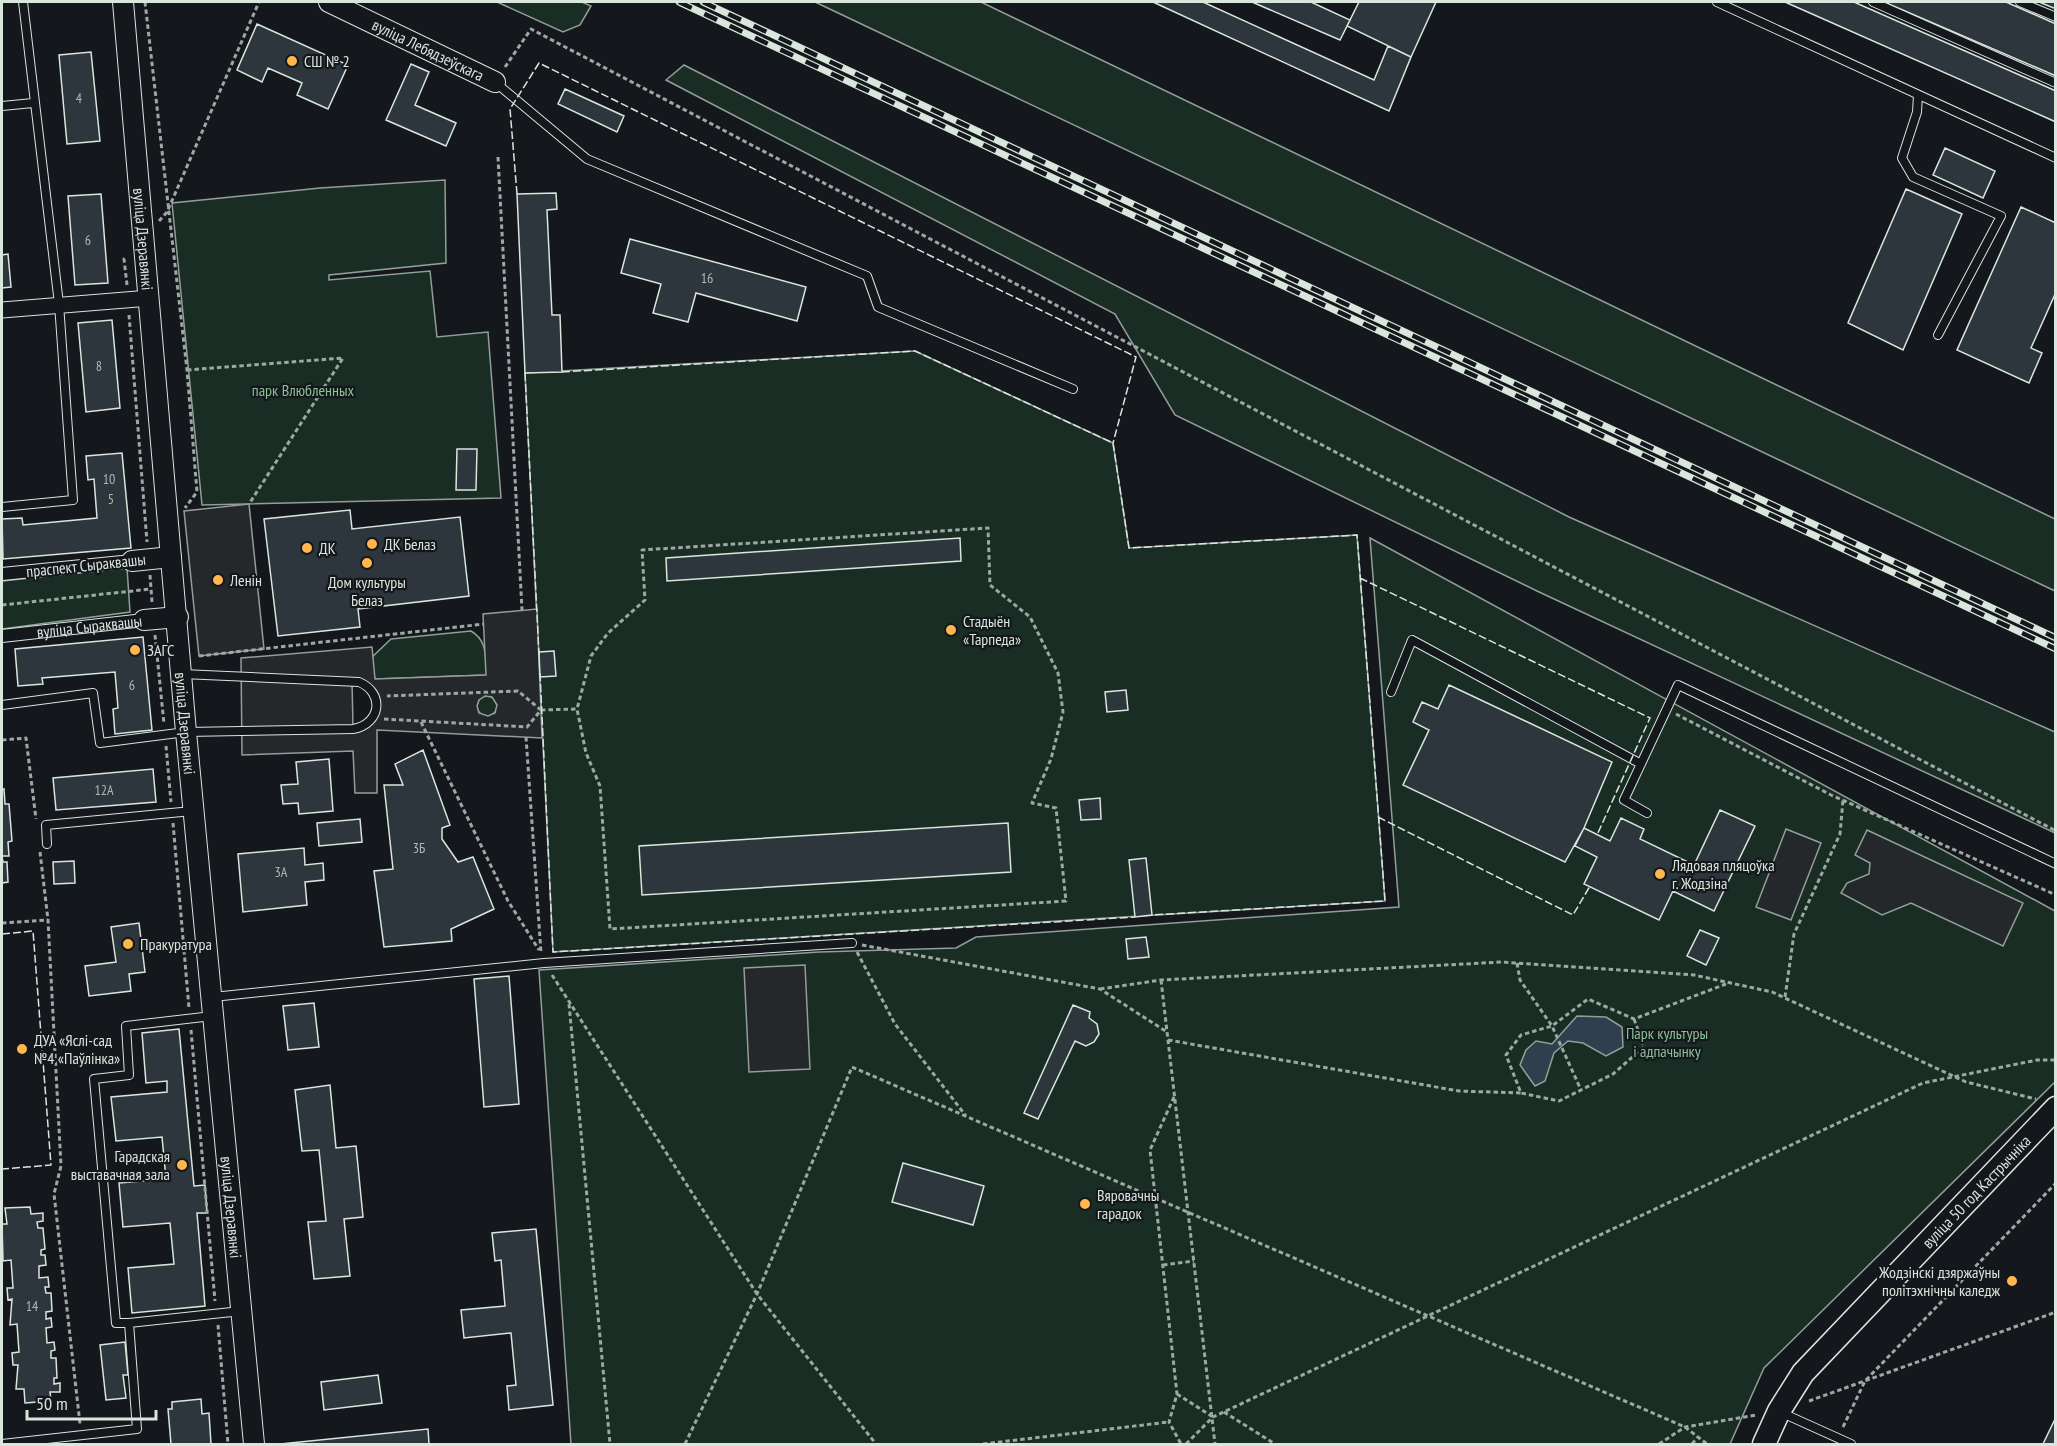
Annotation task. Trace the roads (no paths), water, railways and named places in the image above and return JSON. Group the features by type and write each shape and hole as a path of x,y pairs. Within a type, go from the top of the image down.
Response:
{"main road":[{"name":"вуліца 50 год Кастрычніка","path":"1764,1444 1779,1411 1803,1373 2050,1105"}],"street":[{"name":"вуліца Дзеравянкі","path":"123,2 178,617 186,732 254,1444"},
{"name":"вуліца Лебядзеўскага","path":"329,2 495,82"},
{"path":"2,310 150,298"},
{"name":"праспект Сыраквашы","path":"2,574 171,556"},
{"name":"вуліца Сыраквашы","path":"2,636 178,617"}],"lane":[{"path":"2,507 73,500 59,304 33,103 23,2"},
{"path":"1717,2 2055,158"},
{"path":"1873,2 2055,83"},
{"path":"2020,2 2055,17"},
{"path":"495,82 586,159 867,276 878,308 1073,389"},
{"path":"1918,95 1917,112 1902,158 1913,177 2001,216 1938,335"},
{"path":"2,106 33,103"},
{"path":"1391,692 1412,640 1641,764"},
{"path":"2,705 93,693 100,743 186,732 361,728 373,718 377,704 376,696 366,685 359,682 182,674"},
{"path":"1647,813 1624,800 1665,708 1678,685 2055,864"},
{"path":"47,844 46,825 194,810"},
{"path":"241,1311 116,1323 94,1079 129,1075 126,1026 190,1018 212,1006 544,963 852,943"},
{"path":"2,1444 138,1429 129,1323"},
{"path":"1779,1411 1851,1444"}],"water":[{"path":"1577,1016 1606,1017 1622,1027 1623,1047 1606,1056 1583,1043 1568,1041 1554,1053 1545,1081 1535,1086 1520,1065 1526,1050 1536,1041 1552,1044"}],"railway":[{"path":"679,2 2056,649"},
{"path":"703,2 2056,638"}],"place":[{"name":"СШ № 2","path":"292,61"},
{"name":"ДК Белаз","path":"372,544"},
{"name":"ДК","path":"307,548"},
{"name":"Дом культуры Белаз","path":"367,563"},
{"name":"Ленін","path":"218,580"},
{"name":"Стадыён «Тарпеда»","path":"951,630"},
{"name":"ЗАГС","path":"135,650"},
{"name":"Лядовая пляцоўка г. Жодзіна","path":"1660,874"},
{"name":"Пракуратура","path":"128,944"},
{"name":"ДУА «Яслі-сад №4 «Паўлінка»","path":"22,1049"},
{"name":"Гарадская выставачная зала","path":"182,1165"},
{"name":"Вяровачны гарадок","path":"1085,1204"},
{"name":"Жодзінскі дзяржаўны політэхнічны каледж","path":"2012,1281"}],"park label":[{"name":"парк Влюбленных","path":"303,390"},
{"name":"Парк культуры і адпачынку","path":"1667,1042"}]}
